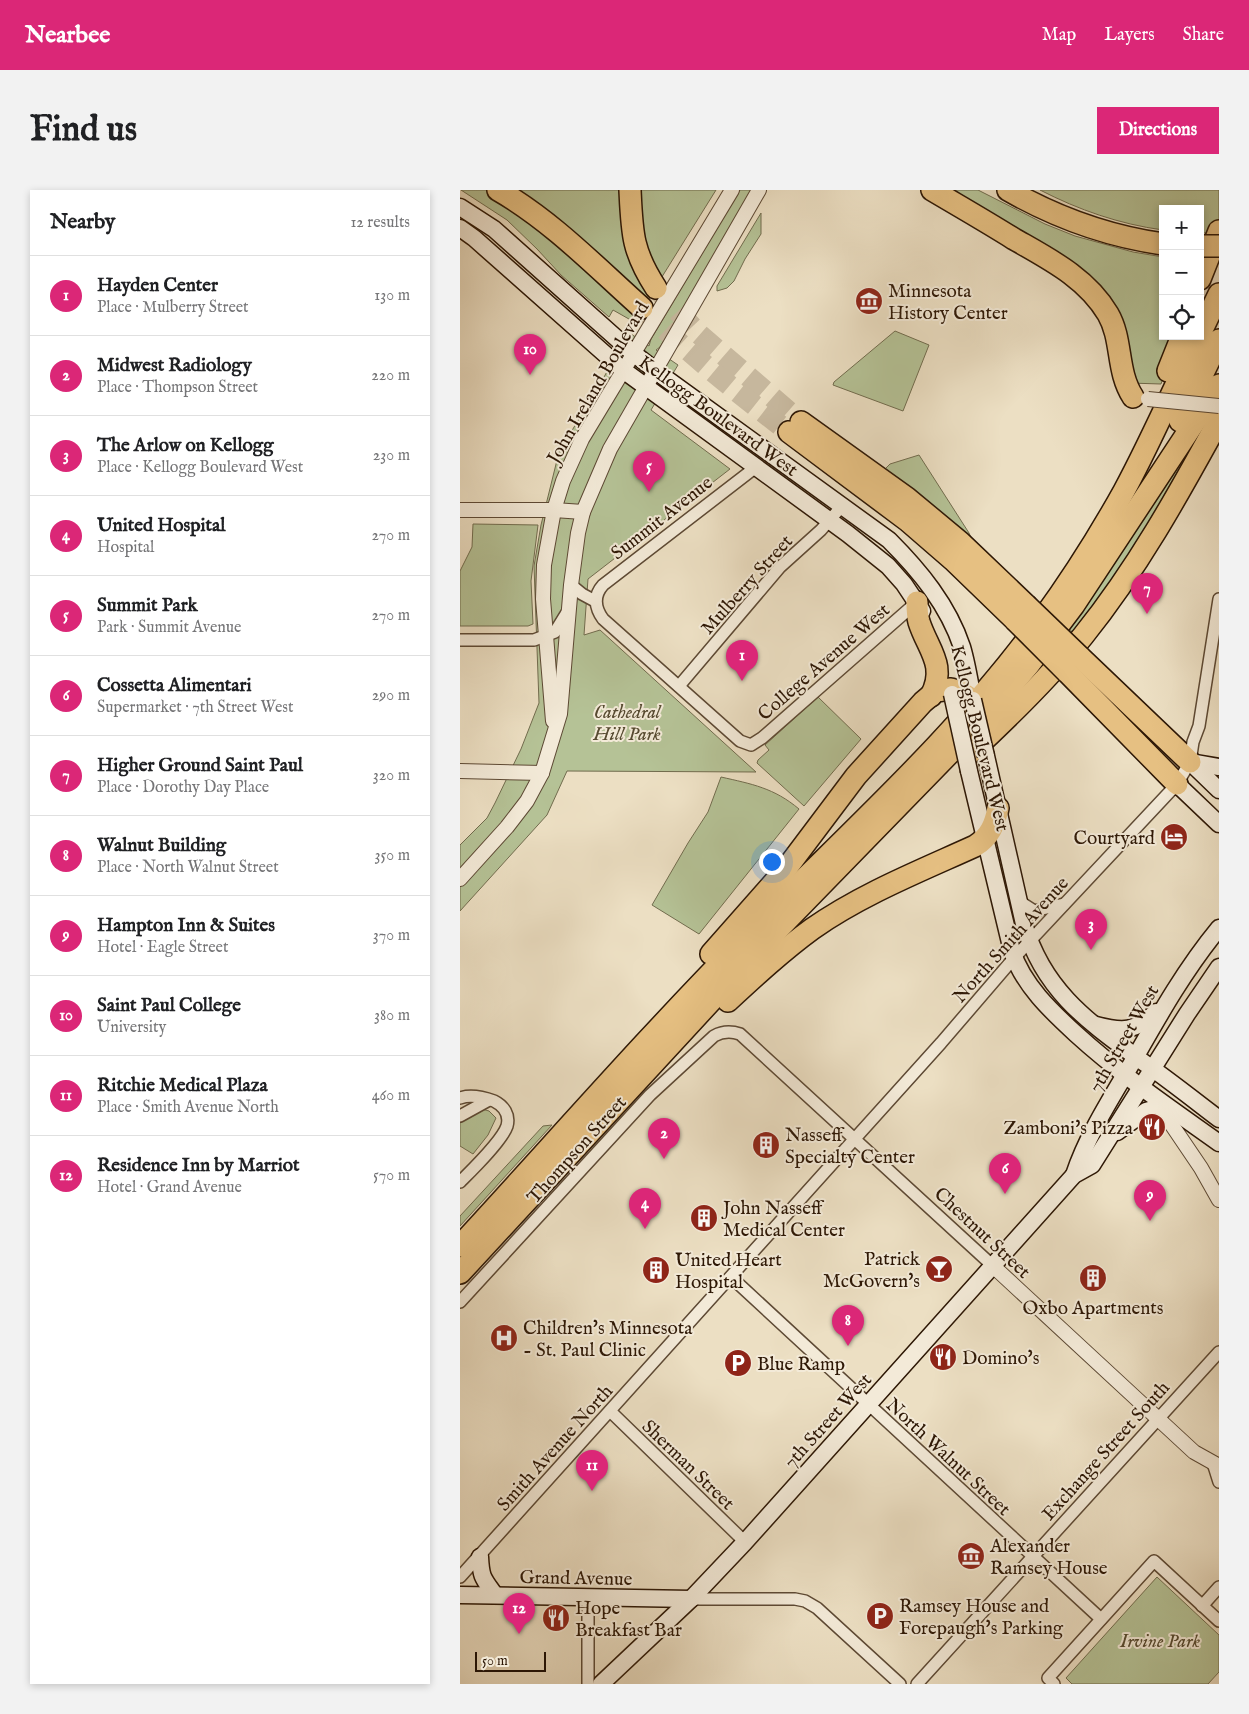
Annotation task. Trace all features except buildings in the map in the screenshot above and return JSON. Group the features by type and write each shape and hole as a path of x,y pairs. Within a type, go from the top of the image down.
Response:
{"highway":[{"path":"498,190 552,228 642,308"},
{"path":"630,190 634,241 642,265 656,288"},
{"path":"932,190 1059,265 1088,289 1102,305 1115,329 1122,374 1140,398"},
{"path":"996,190 1051,213 1108,233 1159,243"},
{"path":"1008,190 1051,213"},
{"path":"1204,270 1219,231"},
{"path":"1204,326 1219,294"},
{"path":"1123,493 1180,340"},
{"path":"460,1246 626,1062 744,939 970,710 1044,617 1123,493 1198,340"},
{"path":"1119,536 1169,446 1219,340"},
{"path":"460,1273 758,950 873,834 1014,684 1074,605 1219,385"},
{"path":"873,834 966,757 997,728 1042,683 1083,636 1118,589 1157,530 1219,420"},
{"path":"795,427 915,504 960,542 1020,612 1074,665 1190,762"},
{"path":"917,602 919,621 937,665 938,678 931,696"},
{"path":"1074,665 1177,784"},
{"path":"626,1062 680,990 786,869 856,776 923,702 936,691 960,690"},
{"path":"678,1038 707,1019 795,943 831,917 888,886 985,840 995,822 998,808"}],"main road":[{"name":"Kellogg Boulevard West","path":"460,207 494,229 633,353 889,540 914,565 934,591 949,617 962,647 960,690 969,772 1014,958 1031,987 1050,1010 1168,1111 1219,1143"},
{"name":"Kellogg Boulevard West","path":"460,228 474,238 623,370 830,521 888,566 904,584 929,622 943,657 960,690 986,756 1029,941 1035,954 1056,988 1081,1016 1219,1119"},
{"path":"1190,762 1219,766"},
{"path":"1190,762 1219,790"},
{"path":"1177,784 1219,824"},
{"name":"7th Street West","path":"1074,1175 1080,1158 1165,1003 1201,950 1219,928"},
{"name":"7th Street West","path":"601,1684 691,1598 745,1542 1074,1175 1092,1165 1110,1137 1146,1091 1152,1068 1219,967"},
{"path":"1092,1024 1110,1029 1131,1029 1146,1021 1165,1003"},
{"path":"1110,1137 1146,1110 1168,1111"},
{"path":"480,1556 481,1575 495,1595"},
{"name":"Grand Avenue","path":"460,1595 691,1598"}],"street":[{"name":"John Ireland Boulevard","path":"554,729 542,582 546,547 562,481 577,449 623,370 732,190"},
{"name":"John Ireland Boulevard","path":"542,773 560,714 571,585 575,550 583,512 610,449 759,190"},
{"path":"1140,398 1219,406"},
{"name":"Summit Avenue","path":"595,601 597,594 603,586 756,467"},
{"name":"Mulberry Street","path":"679,686 780,567 830,521 842,506"},
{"path":"460,510 554,510 583,512"},
{"path":"571,585 595,601 603,619 679,686"},
{"name":"College Avenue West","path":"679,686 740,740 751,745 762,738 917,602"},
{"name":"North Smith Avenue","path":"854,1139 942,1043 1029,941 1177,784 1190,762 1193,742 1199,726 1219,604"},
{"path":"460,640 525,640 546,636 555,632 568,612"},
{"path":"460,771 542,773 527,800 507,827 460,879"},
{"path":"1020,902 1034,911 1064,904"},
{"name":"Chestnut Street","path":"727,1032 740,1034 1157,1419 1194,1452 1216,1465 1219,1482"},
{"name":"Thompson Street","path":"460,1302 650,1095 714,1036 727,1032"},
{"path":"460,1098 470,1096 497,1103 506,1112 508,1124 502,1135 460,1182"},
{"path":"460,1116 489,1100"},
{"path":"1168,1111 1219,1200"},
{"name":"Smith Avenue North","path":"460,1577 854,1139"},
{"name":"North Walnut Street","path":"731,1276 1100,1619"},
{"name":"Exchange Street South","path":"917,1684 1219,1352"},
{"name":"Sherman Street","path":"610,1411 745,1542"},
{"path":"1054,1684 1048,1678 1154,1561 1219,1621"},
{"path":"1202,1606 1219,1587"},
{"path":"588,1597 588,1684"},
{"path":"691,1598 795,1599 805,1601 817,1608 900,1684"}],"green space":[{"path":"461,190 488,190 642,311 636,323 613,310 609,317 561,275 507,220"},
{"path":"512,190 621,190 653,292 646,304"},
{"path":"636,190 716,190 660,280 643,249"},
{"name":"Cathedral Hill Park","path":"740,190 752,190 660,347 656,350 678,365 651,410 730,469 588,579 584,635 600,630 756,772 567,771 547,815 460,911 460,845 487,818 521,749 539,703 534,566 541,525 559,452 603,379 628,332 649,346 651,339"},
{"path":"940,190 978,190 1045,224 1075,236 1133,252 1159,256 1159,340 1176,340 1161,384 1129,383 1113,317"},
{"path":"1040,190 1219,190 1219,219 1213,233 1204,233 1204,205 1159,205 1159,229 1131,224 1069,204"},
{"path":"761,213 761,234 734,281 727,288 717,291 717,286"},
{"path":"895,331 929,345 903,411 833,385 834,382"},
{"path":"1200,421 1210,422 1194,455 1076,635 1069,629"},
{"path":"919,455 973,542 884,470 890,464"},
{"path":"473,524 538,525 531,581 533,624 528,626 460,626 460,571 472,547"},
{"path":"818,697 861,739 804,806 757,763 769,750 765,745"},
{"path":"721,777 772,791 799,809 699,934 652,905 708,812"},
{"path":"482,1109 489,1111 496,1118 488,1135 473,1154 460,1146 460,1123"},
{"path":"552,1125 460,1226 460,1216 543,1126"},
{"name":"Irvine Park","path":"1157,1577 1219,1635 1219,1672 1208,1684 1072,1684 1066,1678"}],"tunnel":[{"path":"656,288 699,334 801,422"},
{"path":"642,308 677,341 789,432"}],"place":[{"name":"Minnesota History Center","path":"869,301"},
{"name":"Saint Paul College","path":"530,375"},
{"name":"Summit Park","path":"649,492"},
{"name":"Higher Ground Saint Paul","path":"1147,614"},
{"name":"Hayden Center","path":"742,681"},
{"name":"Courtyard","path":"1174,837"},
{"name":"The Arlow on Kellogg","path":"1091,950"},
{"name":"Zamboni's Pizza","path":"1152,1127"},
{"name":"Nasseff Specialty Center","path":"766,1145"},
{"name":"Midwest Radiology","path":"664,1159"},
{"name":"Cossetta Alimentari","path":"1005,1194"},
{"name":"John Nasseff Medical Center","path":"704,1218"},
{"name":"Hampton Inn & Suites","path":"1150,1221"},
{"name":"United Hospital","path":"645,1229"},
{"name":"Patrick McGovern's","path":"939,1269"},
{"name":"United Heart Hospital","path":"656,1270"},
{"name":"Oxbo Apartments","path":"1093,1278"},
{"name":"Children's Minnesota - St. Paul Clinic","path":"504,1338"},
{"name":"Walnut Building","path":"848,1346"},
{"name":"Domino's","path":"943,1357"},
{"name":"Blue Ramp","path":"738,1363"},
{"name":"Ritchie Medical Plaza","path":"592,1491"},
{"name":"Alexander Ramsey House","path":"971,1556"},
{"name":"Ramsey House and Forepaugh's Parking","path":"880,1616"},
{"name":"Hope Breakfast Bar","path":"556,1618"},
{"name":"Residence Inn by Marriot","path":"519,1634"}]}
